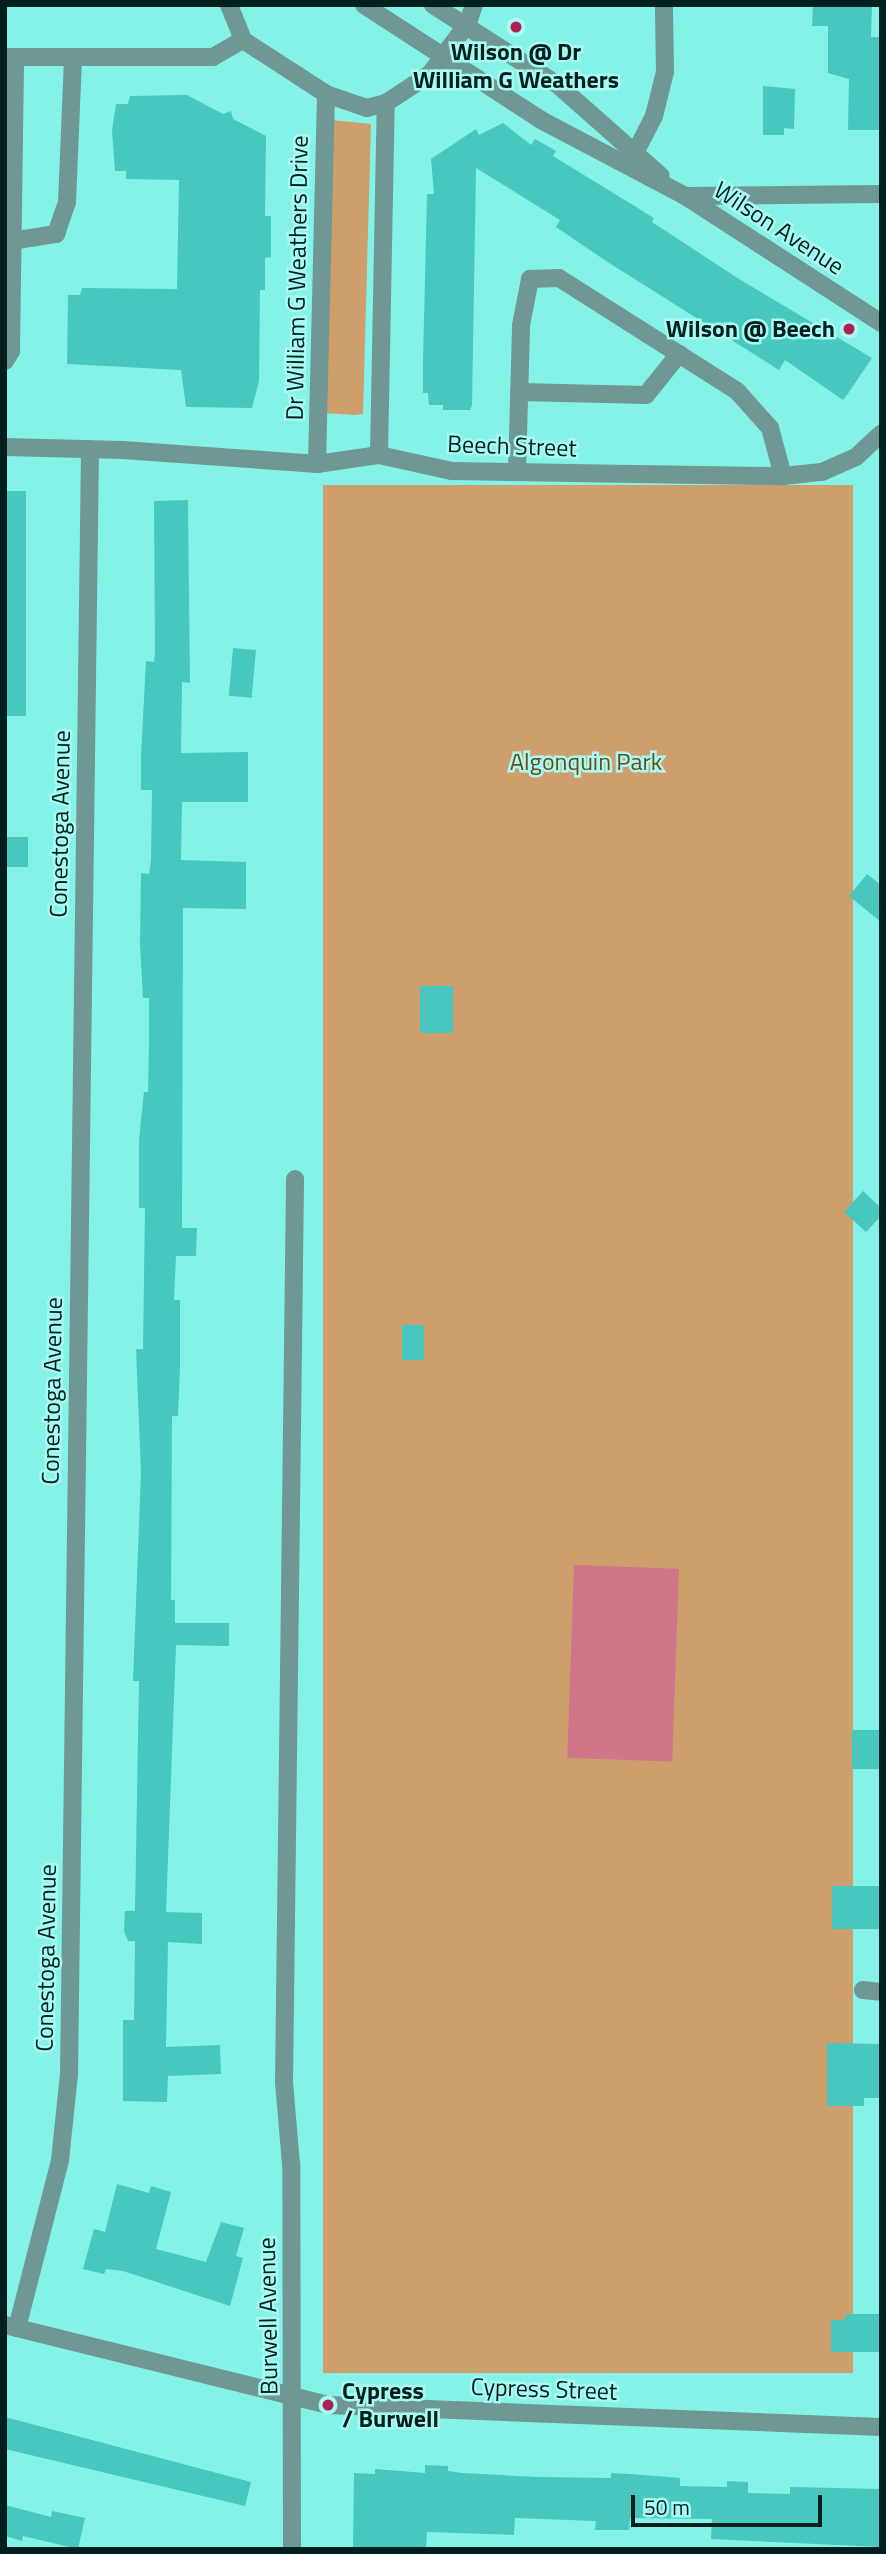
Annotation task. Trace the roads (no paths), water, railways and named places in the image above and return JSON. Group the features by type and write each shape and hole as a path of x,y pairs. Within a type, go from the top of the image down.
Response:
{"street":[{"path":"229,5 243,40 326,94 355,107 386,103 430,74 445,58 465,26 474,5"},
{"name":"Wilson Avenue","path":"364,5 541,120 685,196 881,323"},
{"name":"Wilson Avenue","path":"433,5 558,85 685,196"},
{"path":"635,153 654,116 665,72 664,5"},
{"path":"5,361 11,351 10,57 212,57 243,40"},
{"path":"9,242 56,234 67,202 73,57"},
{"name":"Dr William G Weathers Drive","path":"317,464 326,94"},
{"path":"379,455 386,103"},
{"path":"685,196 881,194"},
{"path":"517,472 521,326 530,279 559,278 737,391 770,428 783,476"},
{"path":"519,393 646,395 679,354"},
{"name":"Beech Street","path":"5,447 90,449 317,464 379,455 452,471 783,476 822,472 856,457 879,439"},
{"name":"Conestoga Avenue","path":"11,2327 60,2160 69,2075 90,449"},
{"name":"Burwell Avenue","path":"292,2549 294,2399 291,2164 284,2083 295,1179"},
{"name":"Cypress Street","path":"11,2327 294,2399 328,2405 881,2427"}],"place":[{"name":"Wilson @ Dr William G Weathers","path":"516,27"},
{"name":"Wilson @ Beech","path":"849,329"},
{"name":"Cypress / Burwell","path":"328,2405"}],"park label":[{"name":"Algonquin Park","path":"586,762"}]}
